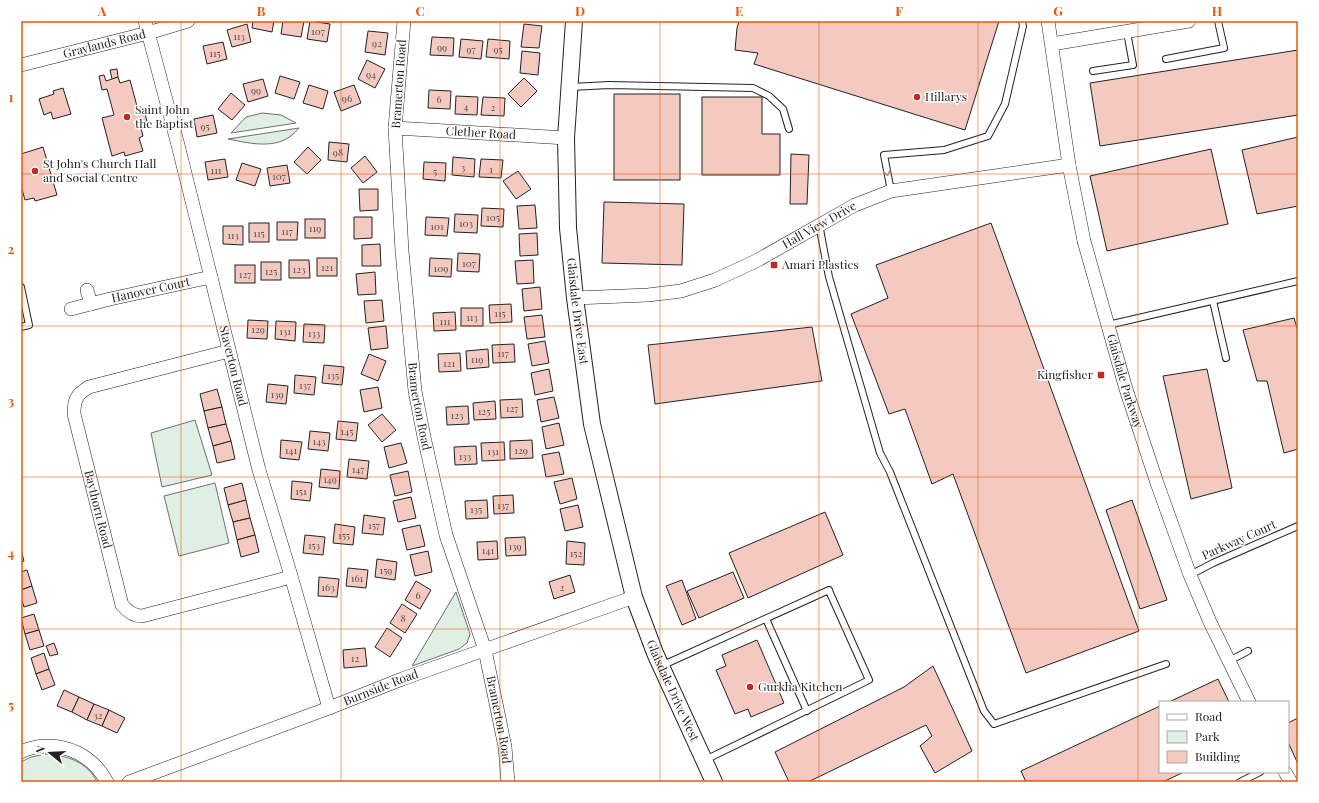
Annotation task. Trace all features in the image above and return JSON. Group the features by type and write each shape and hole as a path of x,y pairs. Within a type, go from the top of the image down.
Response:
{"street":[{"name":"Graylands Road","path":"21,65 147,27 188,21"},
{"name":"Bramerton Road","path":"404,21 395,128 402,251 415,391 446,535 485,650 505,747 508,782"},
{"name":"Glaisdale Drive East","path":"574,21 566,138 568,228 575,298 592,424 634,597"},
{"name":"Glaisdale Parkway","path":"1048,21 1069,165 1084,241 1126,389 1156,483 1190,575 1210,622 1249,701"},
{"path":"1052,44 1189,21"},
{"name":"Staverton Road","path":"147,27 259,470 329,708"},
{"name":"Clether Road","path":"395,128 566,138"},
{"name":"Hall View Drive","path":"575,298 648,295 682,291 715,280 756,261 819,224 856,205 891,192 1069,165"},
{"name":"Hanover Court","path":"72,309 211,276"},
{"path":"87,290 90,304"},
{"name":"Baythorn Road","path":"228,351 89,387 81,392 74,404 74,414 122,605 126,610 136,616 142,616 291,577"},
{"name":"Burnside Road","path":"129,782 329,708 402,679 634,597"},
{"name":"Glaisdale Drive West","path":"634,597 655,653 714,782"},
{"path":"22,746 48,745 69,748 88,759 102,773 107,782"},
{"path":"1286,773 1291,782"}],"lane":[{"path":"891,192 884,155 944,150 988,136 1005,104 1023,26 1022,21"},
{"path":"1166,59 1224,48 1218,21"},
{"path":"1093,71 1133,65 1127,32"},
{"path":"569,87 609,85 753,88 769,96 783,109 789,129"},
{"path":"819,224 829,277 880,453 890,472 984,711 994,724 1166,664"},
{"path":"1108,325 1298,281"},
{"path":"21,287 28,325 21,327"},
{"path":"1213,301 1226,358"},
{"name":"Parkway Court","path":"1190,575 1298,526"},
{"path":"661,666 829,590 870,680 705,760"},
{"path":"766,619 807,710"},
{"path":"1229,661 1248,652"},
{"path":"1240,782 1258,773"}],"green space":[{"path":"262,113 281,115 296,123 231,133 246,117"},
{"path":"299,128 284,140 275,143 257,144 228,139"},
{"path":"195,420 212,475 162,487 151,433"},
{"path":"215,483 229,543 179,556 164,496"},
{"path":"456,592 470,634 467,643 459,649 412,666"},
{"path":"46,754 61,756 76,761 88,769 97,782 21,782 21,762 31,757"}],"building":[{"path":"253,21 274,21 272,32 252,28"},
{"path":"283,21 304,21 301,37 281,34"},
{"path":"310,21 330,24 327,42 307,39"},
{"name":"Hillarys","path":"739,21 999,21 965,130 754,64 758,53 735,50"},
{"path":"247,24 251,42 232,47 227,30"},
{"path":"524,24 542,26 539,48 521,47"},
{"path":"368,31 388,33 385,55 365,52"},
{"path":"432,37 454,38 453,56 430,55"},
{"path":"461,39 483,41 481,59 459,57"},
{"path":"488,39 510,41 509,59 486,57"},
{"path":"223,42 227,59 207,64 203,46"},
{"path":"1298,50 1298,115 1100,146 1090,83"},
{"path":"522,51 540,53 538,75 520,73"},
{"path":"367,60 385,69 375,88 358,79"},
{"path":"117,69 118,77 112,79 110,70"},
{"name":"Saint John the Baptist","path":"104,75 106,81 118,77 120,83 130,80 138,110 144,109 148,126 141,128 143,136 139,138 143,151 125,156 124,152 112,156 102,118 114,115 107,89 102,90 99,76"},
{"path":"280,76 300,82 294,99 275,93"},
{"path":"524,78 537,91 521,107 508,94"},
{"path":"263,79 268,96 248,102 243,84"},
{"path":"309,85 328,91 323,109 303,103"},
{"path":"354,85 361,103 341,111 334,92"},
{"path":"63,88 71,114 53,119 51,112 44,115 39,99 54,94 53,91"},
{"path":"429,90 451,91 450,109 428,108"},
{"path":"231,93 245,105 232,120 218,109"},
{"path":"614,94 680,94 680,180 614,180"},
{"path":"456,96 478,97 477,115 455,114"},
{"path":"483,97 505,98 504,116 481,115"},
{"path":"702,97 762,97 762,134 780,134 780,175 702,175"},
{"path":"213,115 217,133 197,137 194,119"},
{"path":"1298,137 1298,206 1257,214 1242,150"},
{"path":"329,142 349,144 347,162 328,160"},
{"name":"St John's Church Hall and Social Centre","path":"43,147 57,195 35,201 34,198 25,200 21,186 21,154"},
{"path":"308,147 321,160 307,174 294,162"},
{"path":"1211,149 1228,224 1107,251 1090,176"},
{"path":"791,154 809,155 807,204 790,204"},
{"path":"365,156 377,172 363,183 351,168"},
{"path":"453,157 475,159 474,177 452,175"},
{"path":"225,159 228,177 208,180 205,162"},
{"path":"481,159 503,160 501,178 479,177"},
{"path":"424,162 446,163 445,181 423,179"},
{"path":"242,163 261,169 255,186 236,180"},
{"path":"287,165 290,183 270,186 267,168"},
{"path":"518,171 531,189 516,199 503,181"},
{"path":"359,189 378,189 378,210 360,211"},
{"path":"604,202 684,204 682,265 602,263"},
{"path":"535,205 537,228 519,229 517,206"},
{"path":"482,208 504,209 503,227 481,226"},
{"path":"455,214 478,215 477,233 454,232"},
{"path":"354,217 372,217 372,238 354,239"},
{"path":"426,217 449,218 447,236 425,235"},
{"path":"305,219 325,219 325,238 305,238"},
{"path":"277,222 298,222 297,240 277,240"},
{"path":"249,223 269,223 269,242 249,242"},
{"path":"991,223 1139,631 1026,673 953,474 932,484 905,409 889,414 851,314 888,298 876,265"},
{"path":"223,226 243,226 243,245 223,244"},
{"path":"537,233 538,255 520,256 519,234"},
{"path":"380,244 381,266 362,266 362,245"},
{"path":"458,253 480,254 479,272 457,271"},
{"path":"317,258 337,258 337,276 317,276"},
{"path":"430,258 452,259 451,277 429,276"},
{"path":"289,260 309,260 310,278 289,278"},
{"path":"533,260 534,283 517,284 515,261"},
{"path":"261,262 281,262 281,280 261,280"},
{"path":"235,265 255,265 255,283 235,283"},
{"path":"375,272 376,294 358,295 356,274"},
{"path":"540,287 542,309 524,311 522,289"},
{"path":"382,300 384,321 366,323 364,301"},
{"path":"511,304 512,322 490,323 489,305"},
{"path":"461,308 483,308 483,326 461,326"},
{"path":"455,312 456,330 434,331 433,313"},
{"path":"542,315 545,337 527,339 524,317"},
{"path":"1294,318 1298,331 1298,449 1284,453 1267,381 1257,381 1243,330"},
{"path":"248,320 268,321 267,339 247,338"},
{"path":"276,321 296,322 295,341 275,339"},
{"path":"304,324 325,325 324,343 303,342"},
{"path":"386,326 388,348 371,350 368,328"},
{"path":"812,327 822,381 655,404 648,345"},
{"path":"545,341 549,363 532,366 528,344"},
{"path":"514,344 515,362 493,363 492,345"},
{"path":"488,349 489,367 467,369 466,351"},
{"path":"460,353 461,371 439,372 438,354"},
{"path":"369,354 386,361 378,381 361,374"},
{"path":"324,365 344,367 342,385 322,383"},
{"path":"549,369 553,391 535,395 531,373"},
{"path":"1207,369 1232,488 1191,499 1163,376"},
{"path":"295,375 316,377 314,395 294,393"},
{"path":"268,384 288,386 286,404 266,402"},
{"path":"378,387 382,408 364,412 360,390"},
{"path":"217,389 222,407 204,411 200,394"},
{"path":"554,397 559,418 541,422 537,400"},
{"path":"522,399 523,417 501,418 500,400"},
{"path":"495,401 496,419 474,420 473,403"},
{"path":"468,406 469,424 447,425 446,407"},
{"path":"222,407 226,424 208,428 204,411"},
{"path":"382,414 396,430 382,442 368,425"},
{"path":"338,421 358,423 356,441 336,439"},
{"path":"559,423 564,445 546,449 542,427"},
{"path":"226,424 231,441 213,446 208,428"},
{"path":"310,431 330,433 328,451 308,449"},
{"path":"281,440 302,442 299,460 280,458"},
{"path":"532,440 533,458 510,459 510,441"},
{"path":"231,441 235,459 217,463 213,446"},
{"path":"504,442 505,460 482,461 481,443"},
{"path":"401,443 407,463 389,468 384,447"},
{"path":"476,446 477,464 455,465 454,447"},
{"path":"559,452 564,474 546,477 542,455"},
{"path":"349,459 369,461 367,479 347,477"},
{"path":"321,469 340,471 339,489 319,487"},
{"path":"408,471 412,492 395,496 390,475"},
{"path":"572,478 577,499 560,504 554,482"},
{"path":"292,481 312,483 310,501 291,499"},
{"path":"242,483 246,500 228,505 224,488"},
{"path":"513,495 514,513 494,514 493,496"},
{"path":"411,497 416,518 398,522 393,501"},
{"path":"246,500 250,518 233,522 228,505"},
{"path":"487,500 488,518 466,519 465,501"},
{"path":"1132,500 1167,600 1140,609 1106,510"},
{"path":"578,505 583,527 565,531 560,509"},
{"path":"825,512 843,555 748,598 729,553"},
{"path":"364,515 385,518 383,535 362,533"},
{"path":"250,518 255,535 237,540 233,522"},
{"path":"335,524 355,527 353,545 333,543"},
{"path":"420,525 425,546 407,550 402,529"},
{"path":"255,535 259,552 241,557 237,540"},
{"path":"305,535 325,537 323,555 303,553"},
{"path":"525,537 526,555 506,556 505,538"},
{"path":"497,541 498,559 478,560 477,542"},
{"path":"567,541 585,543 584,565 566,564"},
{"path":"21,550 24,561 21,562"},
{"path":"428,551 432,572 415,576 410,555"},
{"path":"377,559 397,562 395,580 375,577"},
{"path":"348,568 368,570 366,588 346,586"},
{"path":"27,570 32,586 21,590 21,572"},
{"path":"733,572 744,598 699,618 687,591"},
{"path":"570,575 575,592 554,599 549,582"},
{"path":"319,577 339,579 337,597 318,596"},
{"path":"682,580 696,619 682,625 666,586"},
{"path":"416,581 431,590 420,609 405,600"},
{"path":"32,586 37,603 24,607 21,598 21,590"},
{"path":"402,604 417,614 405,633 390,623"},
{"path":"34,614 39,630 25,634 21,618"},
{"path":"387,628 402,638 390,657 375,647"},
{"path":"39,630 44,646 30,650 25,634"},
{"name":"Gurkha Kitchen","path":"757,640 784,703 751,717 748,709 735,714 716,670 726,666 722,655"},
{"path":"54,643 58,654 50,656 46,646"},
{"path":"365,648 367,666 344,668 343,650"},
{"path":"44,653 49,669 36,674 31,658"},
{"path":"933,666 972,751 935,773 920,746 932,736 926,725 808,782 789,782 775,752 904,687"},
{"path":"49,669 55,685 42,690 36,674"},
{"path":"1218,679 1229,701 1171,701"},
{"path":"64,690 79,697 72,712 57,706"},
{"path":"79,697 94,704 87,720 72,712"},
{"path":"94,704 109,710 102,726 87,720"},
{"path":"1159,706 1159,773 1182,773 1163,782 1026,782 1021,771"},
{"path":"109,710 125,718 117,733 102,726"},
{"path":"1298,718 1298,764 1289,744 1289,722"}],"place":[{"name":"Hillarys","path":"917,97"},
{"name":"Saint John the Baptist","path":"127,117"},
{"name":"St John's Church Hall and Social Centre","path":"35,171"},
{"name":"Amari Plastics","path":"774,265"},
{"name":"Kingfisher","path":"1101,375"},
{"name":"Gurkha Kitchen","path":"750,687"}]}
